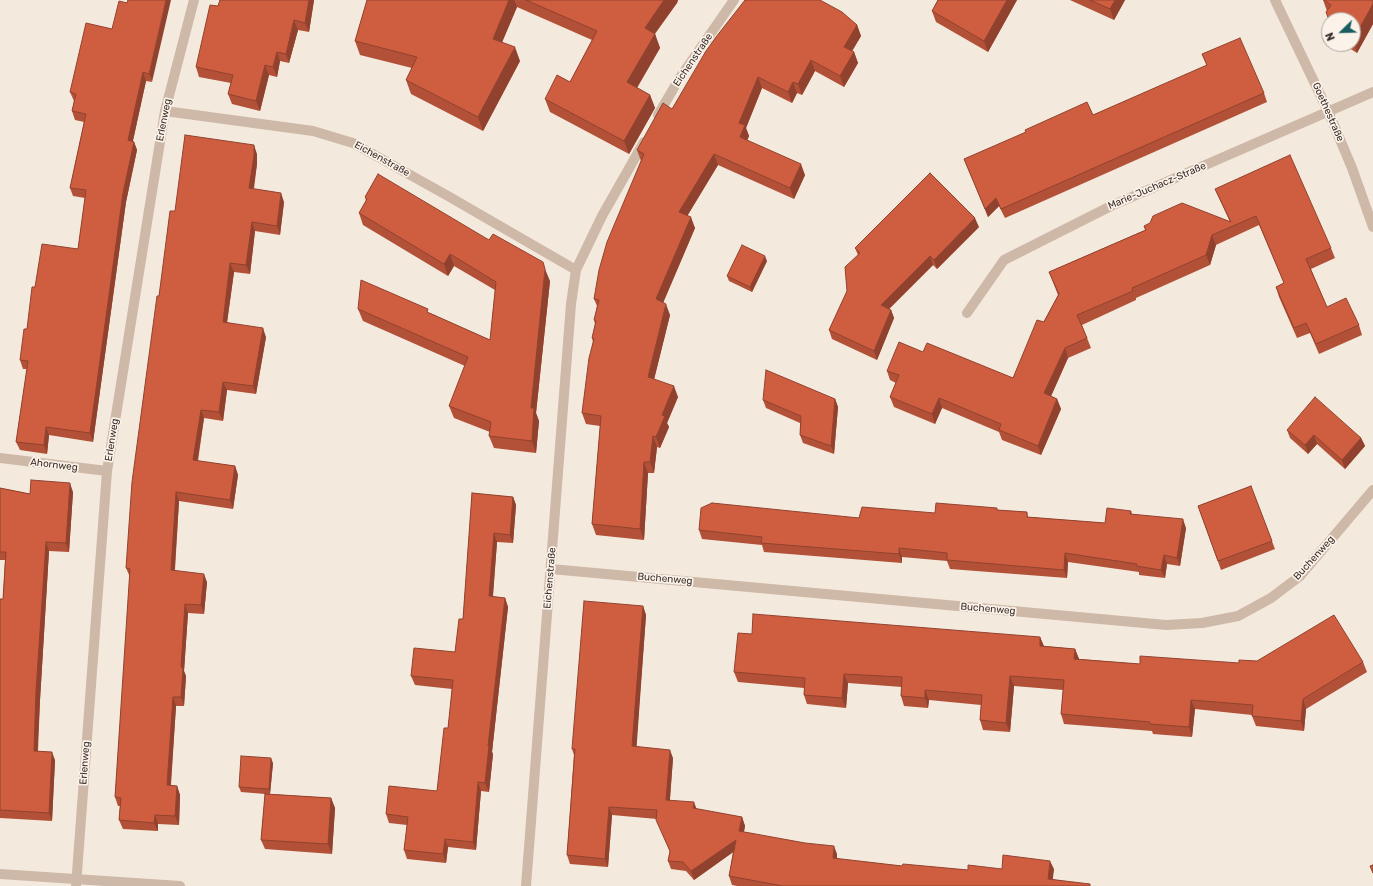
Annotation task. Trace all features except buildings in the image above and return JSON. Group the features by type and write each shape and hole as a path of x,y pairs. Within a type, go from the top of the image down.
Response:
{"street":[{"name":"Erlenweg","path":"76,883 107,471 165,111 194,0"},
{"name":"Eichenstraße","path":"526,886 571,304 576,270 602,216 679,79 734,0"},
{"name":"Goethestraße","path":"1275,0 1328,111 1352,168 1373,227"},
{"name":"Marie-Juchacz-Straße","path":"967,313 1004,260 1111,206 1373,92"},
{"name":"Eichenstraße","path":"165,111 314,131 353,143 576,270"},
{"name":"Ahornweg","path":"0,458 107,471"},
{"name":"Buchenweg","path":"551,569 1166,625 1202,623 1238,616 1271,598 1282,590 1300,576 1373,490"},
{"path":"0,874 76,883 180,886"}]}
